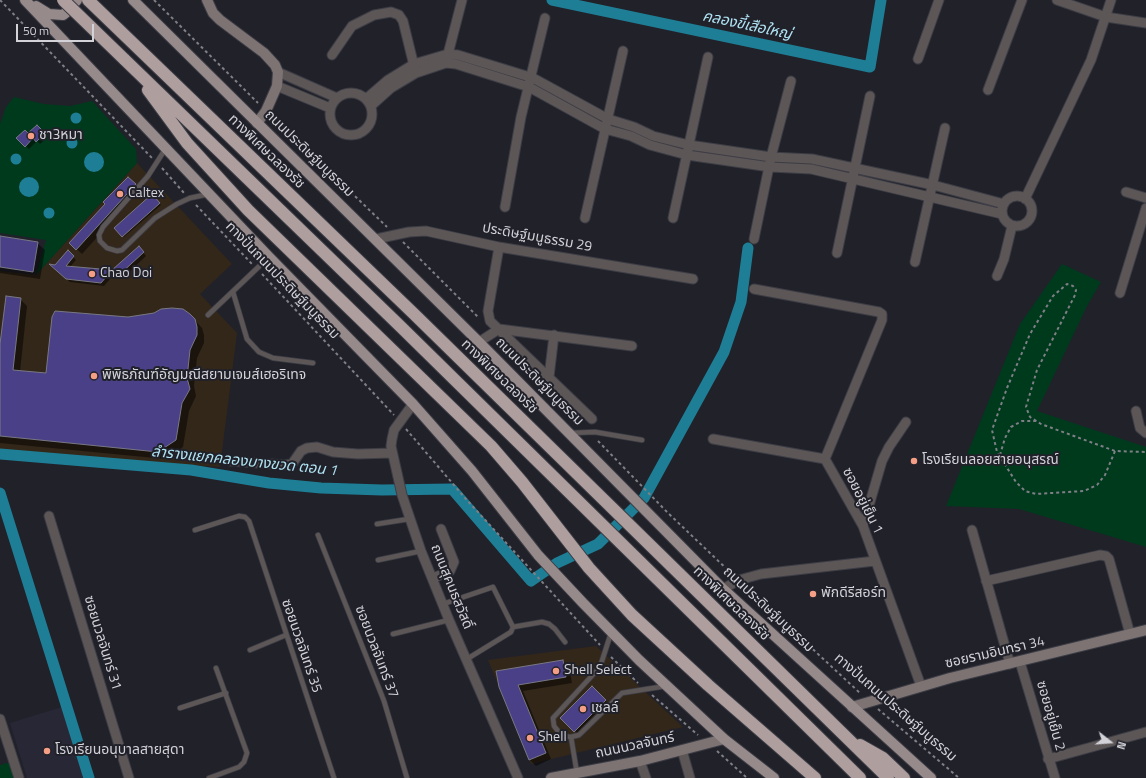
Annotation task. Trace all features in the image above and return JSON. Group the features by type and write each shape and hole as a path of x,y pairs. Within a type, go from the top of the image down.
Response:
{"highway":[{"path":"63,0 424,349 860,778"},
{"name":"ทางพิเศษฉลองรัช","path":"88,0 888,778"},
{"path":"124,59 187,143 248,210 313,275 448,403 491,446 522,482 582,560 632,614 708,685 814,778"},
{"path":"849,739 883,758 904,778"}],"main road":[{"path":"26,0 49,14 56,15 63,14 68,11 77,0"},
{"path":"26,0 269,257 414,404 472,471 517,530 546,564 611,632 724,739 774,778"},
{"name":"ถนนประดิษฐ์มนูธรรม","path":"133,0 376,239 723,589 931,778"},
{"path":"207,0 220,20 264,53 275,65 278,72 277,86 273,98 257,123"},
{"name":"ซอยรามอินทรา 34","path":"852,707 921,686 1146,630"},
{"name":"ถนนนวลจันทร์","path":"551,778 640,761 724,739"}],"street":[{"path":"446,63 462,0"},
{"path":"918,59 939,0"},
{"path":"988,90 1022,0"},
{"path":"1058,0 1106,17 1146,23"},
{"path":"1025,199 1091,60 1111,0"},
{"path":"332,55 352,26 374,15 392,12 399,15 403,21 415,69"},
{"path":"505,207 521,117 532,77 545,18"},
{"path":"586,218 623,51"},
{"path":"369,102 391,88 415,69 448,54 469,57 532,77 608,119 634,127 653,136 689,145 771,157 812,159 933,185 1004,204"},
{"path":"673,218 708,57"},
{"path":"415,69 446,63 466,66 529,87 605,129 631,136 650,145 687,155 770,166 811,169 1002,214"},
{"path":"278,72 336,98"},
{"path":"754,239 771,157 791,80"},
{"path":"277,86 330,108"},
{"path":"347,93 358,94 369,102 372,116 369,126 361,133 352,136 342,134 334,127 330,118 330,108 336,98 347,93"},
{"path":"837,252 856,168 870,96"},
{"path":"915,262 945,128"},
{"path":"1126,192 1146,198"},
{"path":"1014,197 1025,199 1030,204 1032,211 1026,224 1012,226 1005,221 1002,214 1004,204 1014,197"},
{"path":"1120,293 1146,208"},
{"path":"997,276 1004,259 1012,226"},
{"name":"ประดิษฐ์มนูธรรม 29","path":"376,239 409,232 426,232 499,247 693,279"},
{"path":"499,247 488,316 490,321 592,420"},
{"path":"754,289 879,312 882,314 882,320 825,459"},
{"path":"479,342 499,329 632,346"},
{"path":"549,377 554,335"},
{"name":"ถนนสุคนธสวัสดิ์","path":"414,404 394,430 391,446 402,495 421,551 449,620 518,778"},
{"path":"1136,411 1140,428 1146,433"},
{"path":"863,526 882,461 889,447 906,422"},
{"name":"ซอยอยู่เย็น 1","path":"713,439 825,459 863,526 921,686"},
{"path":"230,461 285,465 292,464 301,451 307,448 358,454 392,453"},
{"name":"ซอยนวลจันทร์ 31","path":"49,516 129,778"},
{"path":"433,578 450,571 454,562 441,529"},
{"path":"972,530 1010,664"},
{"path":"986,581 1100,555 1106,556 1109,559 1130,634"},
{"path":"723,589 739,580 760,574 875,561"},
{"name":"ซอยอยู่เย็น 2","path":"1020,662 1048,759 1055,778"},
{"path":"0,719 19,778"},
{"path":"1048,759 1146,732"},
{"path":"682,750 690,778"},
{"path":"640,761 646,778"}],"lane":[{"path":"166,148 157,163 136,190 103,227 98,235 100,242 107,248 117,251 122,250 155,218 190,198 209,194"},
{"path":"208,315 269,257"},
{"path":"233,292 247,339 259,352 273,358 313,364"},
{"path":"570,433 595,432 642,440"},
{"name":"ซอยนวลจันทร์ 35","path":"195,530 239,516 245,517 249,521 334,778"},
{"path":"378,524 409,519"},
{"name":"ซอยนวลจันทร์ 37","path":"318,535 384,701 407,778"},
{"path":"378,560 421,551"},
{"path":"443,604 493,587 513,627"},
{"path":"393,634 449,620"},
{"path":"513,627 542,622 549,624 555,628 565,642"},
{"path":"467,659 511,632 513,627"},
{"path":"611,632 600,667 553,718 554,726 562,736 571,738 579,735 622,693 667,686"},
{"path":"250,650 286,635"},
{"path":"209,778 239,767 244,762 247,753 216,668"},
{"path":"180,708 226,693"},
{"path":"571,738 577,772"}],"path":[{"name":"ทางปั่นถนนประดิษฐ์มนูธรรม","path":"0,0 382,400 465,498 542,582"},
{"path":"1115,451 1104,475 1097,485 1084,491 1036,494 1025,491 1016,482 1000,456 992,430 1007,388 1030,334 1053,296 1067,284 1073,286 1076,290 1076,295 1036,370 1026,406 1030,417 1038,422 1115,451 1146,452"},
{"path":"1000,456 1004,438 1011,427 1022,421 1038,422"},
{"name":"ทางปั่นถนนประดิษฐ์มนูธรรม","path":"643,488 870,702 959,778"}],"shaded area":[{"path":"137,163 232,264 200,294 237,333 220,467 0,451 0,271 36,275"},
{"path":"596,646 683,727 531,764 488,660"},
{"name":"โรงเรียนอนุบาลสายสุดา","path":"62,707 84,778 27,778 10,723"}],"green space":[{"path":"14,97 44,104 70,106 92,101 136,149 137,163 36,275 46,240 0,233 0,124 6,107"},
{"path":"1062,264 1101,282 1087,306 1037,411 1146,447 1146,547 1019,509 946,506 1020,324"},
{"path":"11,762 17,778 0,778 0,765"}],"water":[{"path":"76,112 80,114 82,118 80,122 76,124 72,122 70,118 72,114"},
{"path":"72,137 76,139 78,143 76,147 72,149 68,147 66,143 68,139"},
{"path":"94,152 101,155 104,162 101,169 94,172 87,169 84,162 87,155"},
{"path":"16,153 20,155 22,159 20,163 16,165 12,163 10,159 12,155"},
{"path":"29,177 36,180 39,187 36,194 29,197 22,194 19,187 22,180"},
{"path":"49,207 53,209 55,213 53,217 49,219 45,217 43,213 45,209"}],"building":[{"name":"ชา3หมา","path":"37,125 45,133 36,142 33,138 25,147 16,138 25,130 28,133"},
{"path":"128,177 136,184 76,250 69,243 105,204 103,202"},
{"name":"Caltex","path":"152,194 160,203 122,237 114,228"},
{"path":"0,236 38,242 33,272 0,267"},
{"path":"139,246 144,252 119,275 112,270"},
{"path":"68,250 74,256 66,266 112,270 101,283 66,279 49,264 55,265"},
{"name":"พิพิธภัณฑ์อัญมณีสยามเจมส์เฮอริเทจ","path":"6,296 21,298 13,370 46,373 52,317 55,311 128,317 154,313 161,309 172,308 183,309 190,314 195,319 197,335 190,350 187,378 190,389 182,403 176,440 158,452 0,436 0,344"},
{"path":"563,660 566,677 518,685 546,753 529,760 499,687 496,671"},
{"name":"เชลล์","path":"592,686 606,700 574,732 560,718"}],"waterway":[{"name":"คลองขี้เสือใหญ่","path":"552,0 870,67 881,0"},
{"name":"ลำรางแยกคลองบางขวด ตอน 1","path":"0,454 191,470 269,483 321,488 382,490 452,489 531,581 557,563 598,544 644,498 724,352 741,302 748,248"},
{"name":"ลำรางแยกคลองบางขวด ตอน 1","path":"0,493 89,778"}],"place":[{"name":"ชา3หมา","path":"31,136"},
{"name":"Caltex","path":"120,194"},
{"name":"Chao Doi","path":"92,274"},
{"name":"พิพิธภัณฑ์อัญมณีสยามเจมส์เฮอริเทจ","path":"94,376"},
{"name":"โรงเรียนลอยสายอนุสรณ์","path":"914,461"},
{"name":"พักดีรีสอร์ท","path":"813,594"},
{"name":"Shell Select","path":"556,671"},
{"name":"เชลล์","path":"583,709"},
{"name":"Shell","path":"530,738"},
{"name":"โรงเรียนอนุบาลสายสุดา","path":"47,751"}]}
